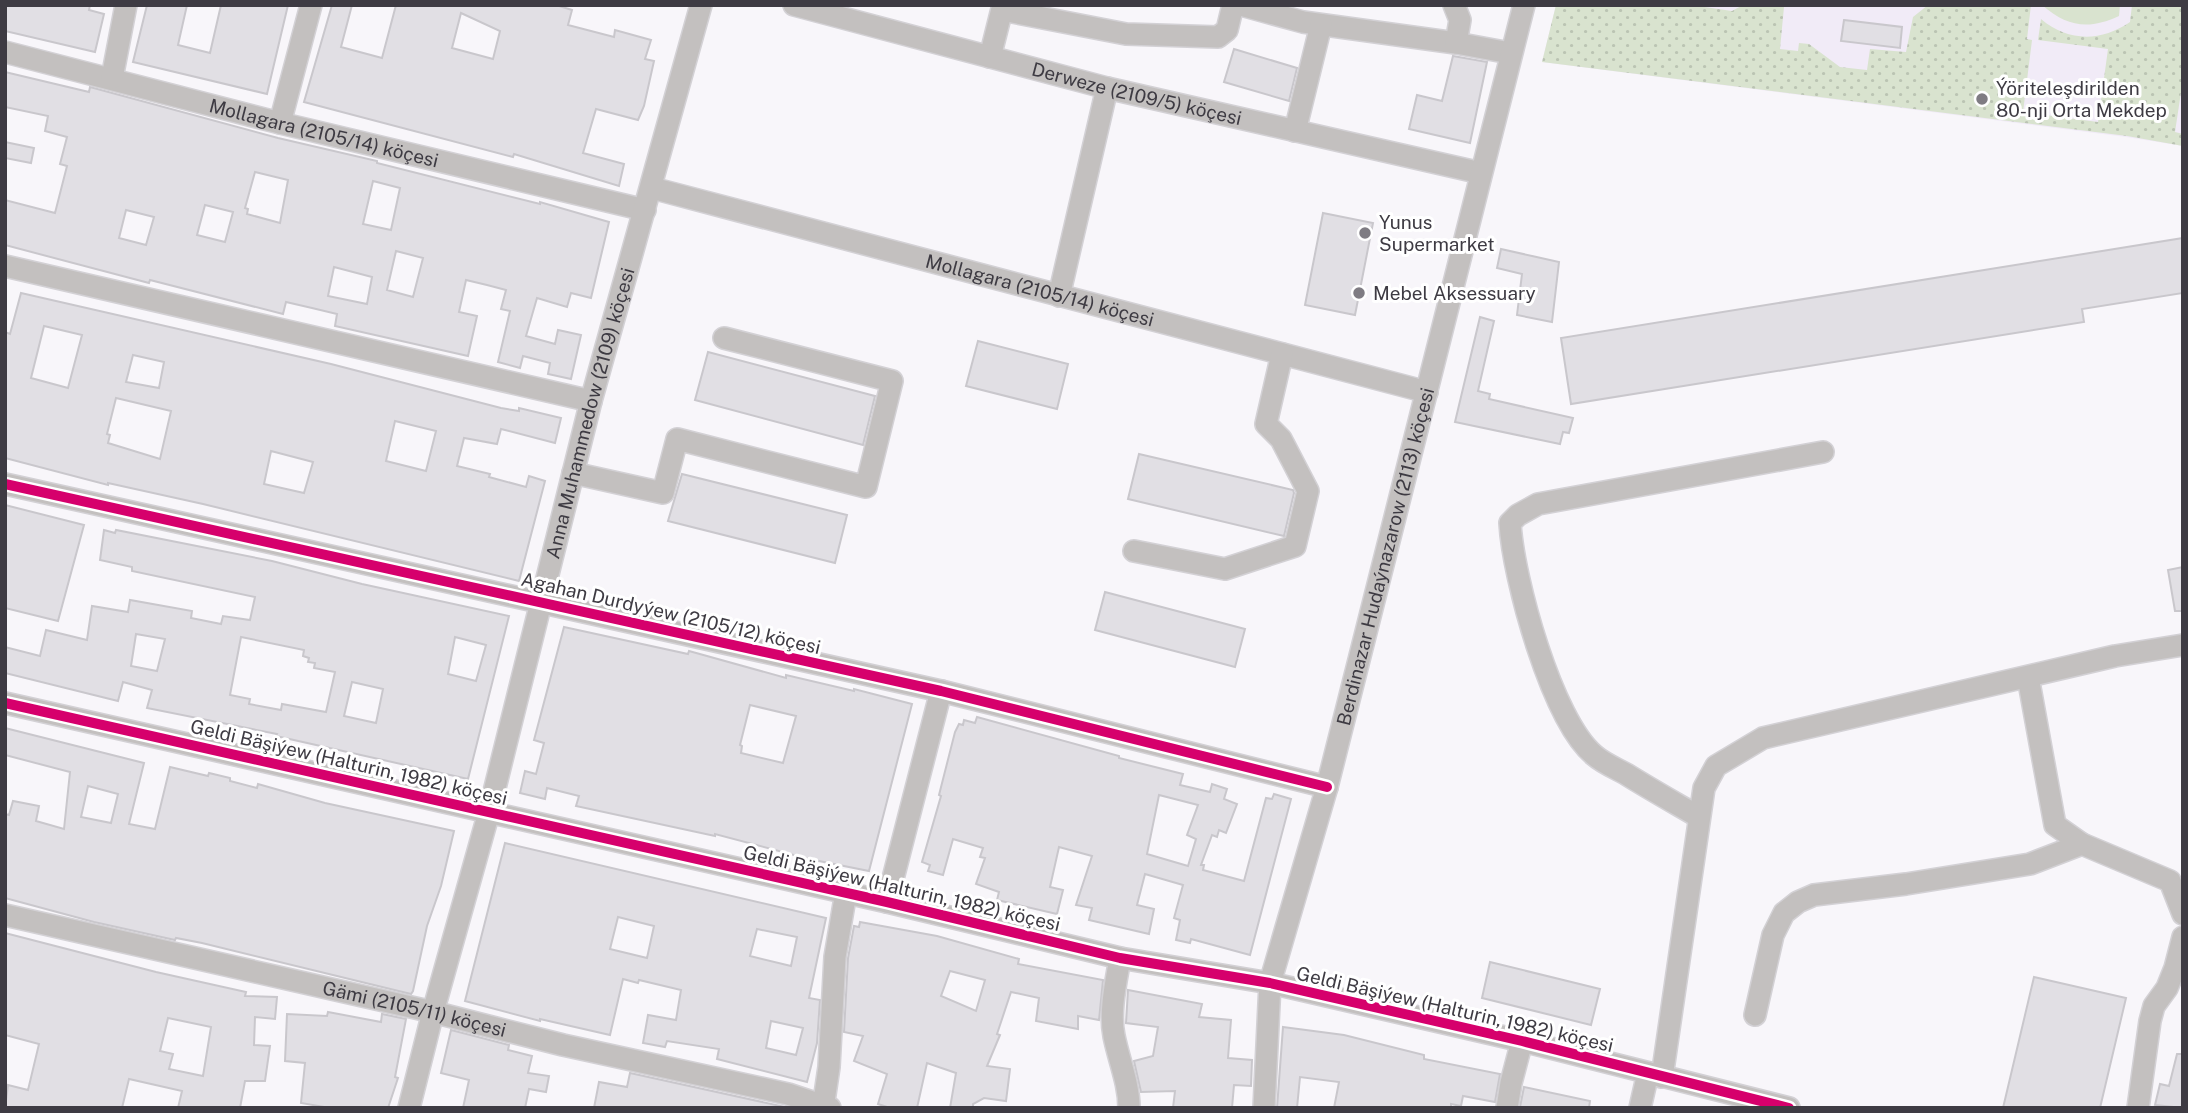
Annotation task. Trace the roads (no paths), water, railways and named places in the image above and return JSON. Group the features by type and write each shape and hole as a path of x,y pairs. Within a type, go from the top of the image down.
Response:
{"street":[{"path":"112,78 126,5"},
{"path":"280,123 311,5"},
{"name":"Anna Muhammedow (2109) köçesi","path":"409,1108 489,812 591,401 701,5"},
{"name":"Derweze (2109/5) köçesi","path":"794,5 869,15 990,57 1107,88 1481,173"},
{"path":"990,57 1003,8 1126,34 1218,37 1227,30 1233,5"},
{"path":"1241,5 1321,25 1510,53"},
{"path":"1454,5 1460,20 1456,43"},
{"name":"Berdinazar Hudaýnazarow (2113) köçesi","path":"1264,1108 1270,983 1327,787 1524,5"},
{"path":"1295,131 1321,25"},
{"name":"Mollagara (2105/14) köçesi","path":"5,52 280,123 645,210"},
{"path":"1059,296 1107,88"},
{"name":"Mollagara (2105/14) köçesi","path":"652,188 1427,392"},
{"path":"5,266 591,401"},
{"path":"573,472 663,493 677,439 866,486 892,381 723,338"},
{"path":"1134,551 1225,569 1295,546 1308,491 1281,439 1266,425 1282,354"},
{"path":"1699,817 1594,756 1576,736 1562,711 1534,637 1517,570 1510,523 1518,515 1538,504 1823,452"},
{"name":"Agahan Durdyýew (2105/12) köçesi","path":"5,484 941,691 1327,787"},
{"path":"1640,1108 1655,1075 1704,788 1716,766 1763,738 2115,656 2183,645"},
{"path":"2028,677 2055,825 2082,844 2170,881 2183,914"},
{"path":"887,902 941,691"},
{"name":"Geldi Bäşiýew (Halturin, 1982) köçesi","path":"5,703 846,892 1120,958 1270,983 1522,1041 1790,1108"},
{"path":"1755,1015 1773,935 1784,913 1798,902 1814,895 1906,884 2031,864 2082,844"},
{"path":"826,1107 835,957 846,892"},
{"name":"Gämi (2105/11) köçesi","path":"5,915 433,1012 563,1045 788,1094 826,1107"},
{"path":"2138,1108 2152,1014 2175,968 2183,937"},
{"path":"1120,958 1115,990 1114,1034 1129,1093 1129,1108"},
{"path":"1507,1108 1522,1041"}],"place":[{"name":"Ýöriteleşdirilden 80-nji Orta Mekdep","path":"1982,99"},
{"name":"Yunus Supermarket","path":"1365,233"},
{"name":"Mebel Aksessuary","path":"1359,293"}]}
